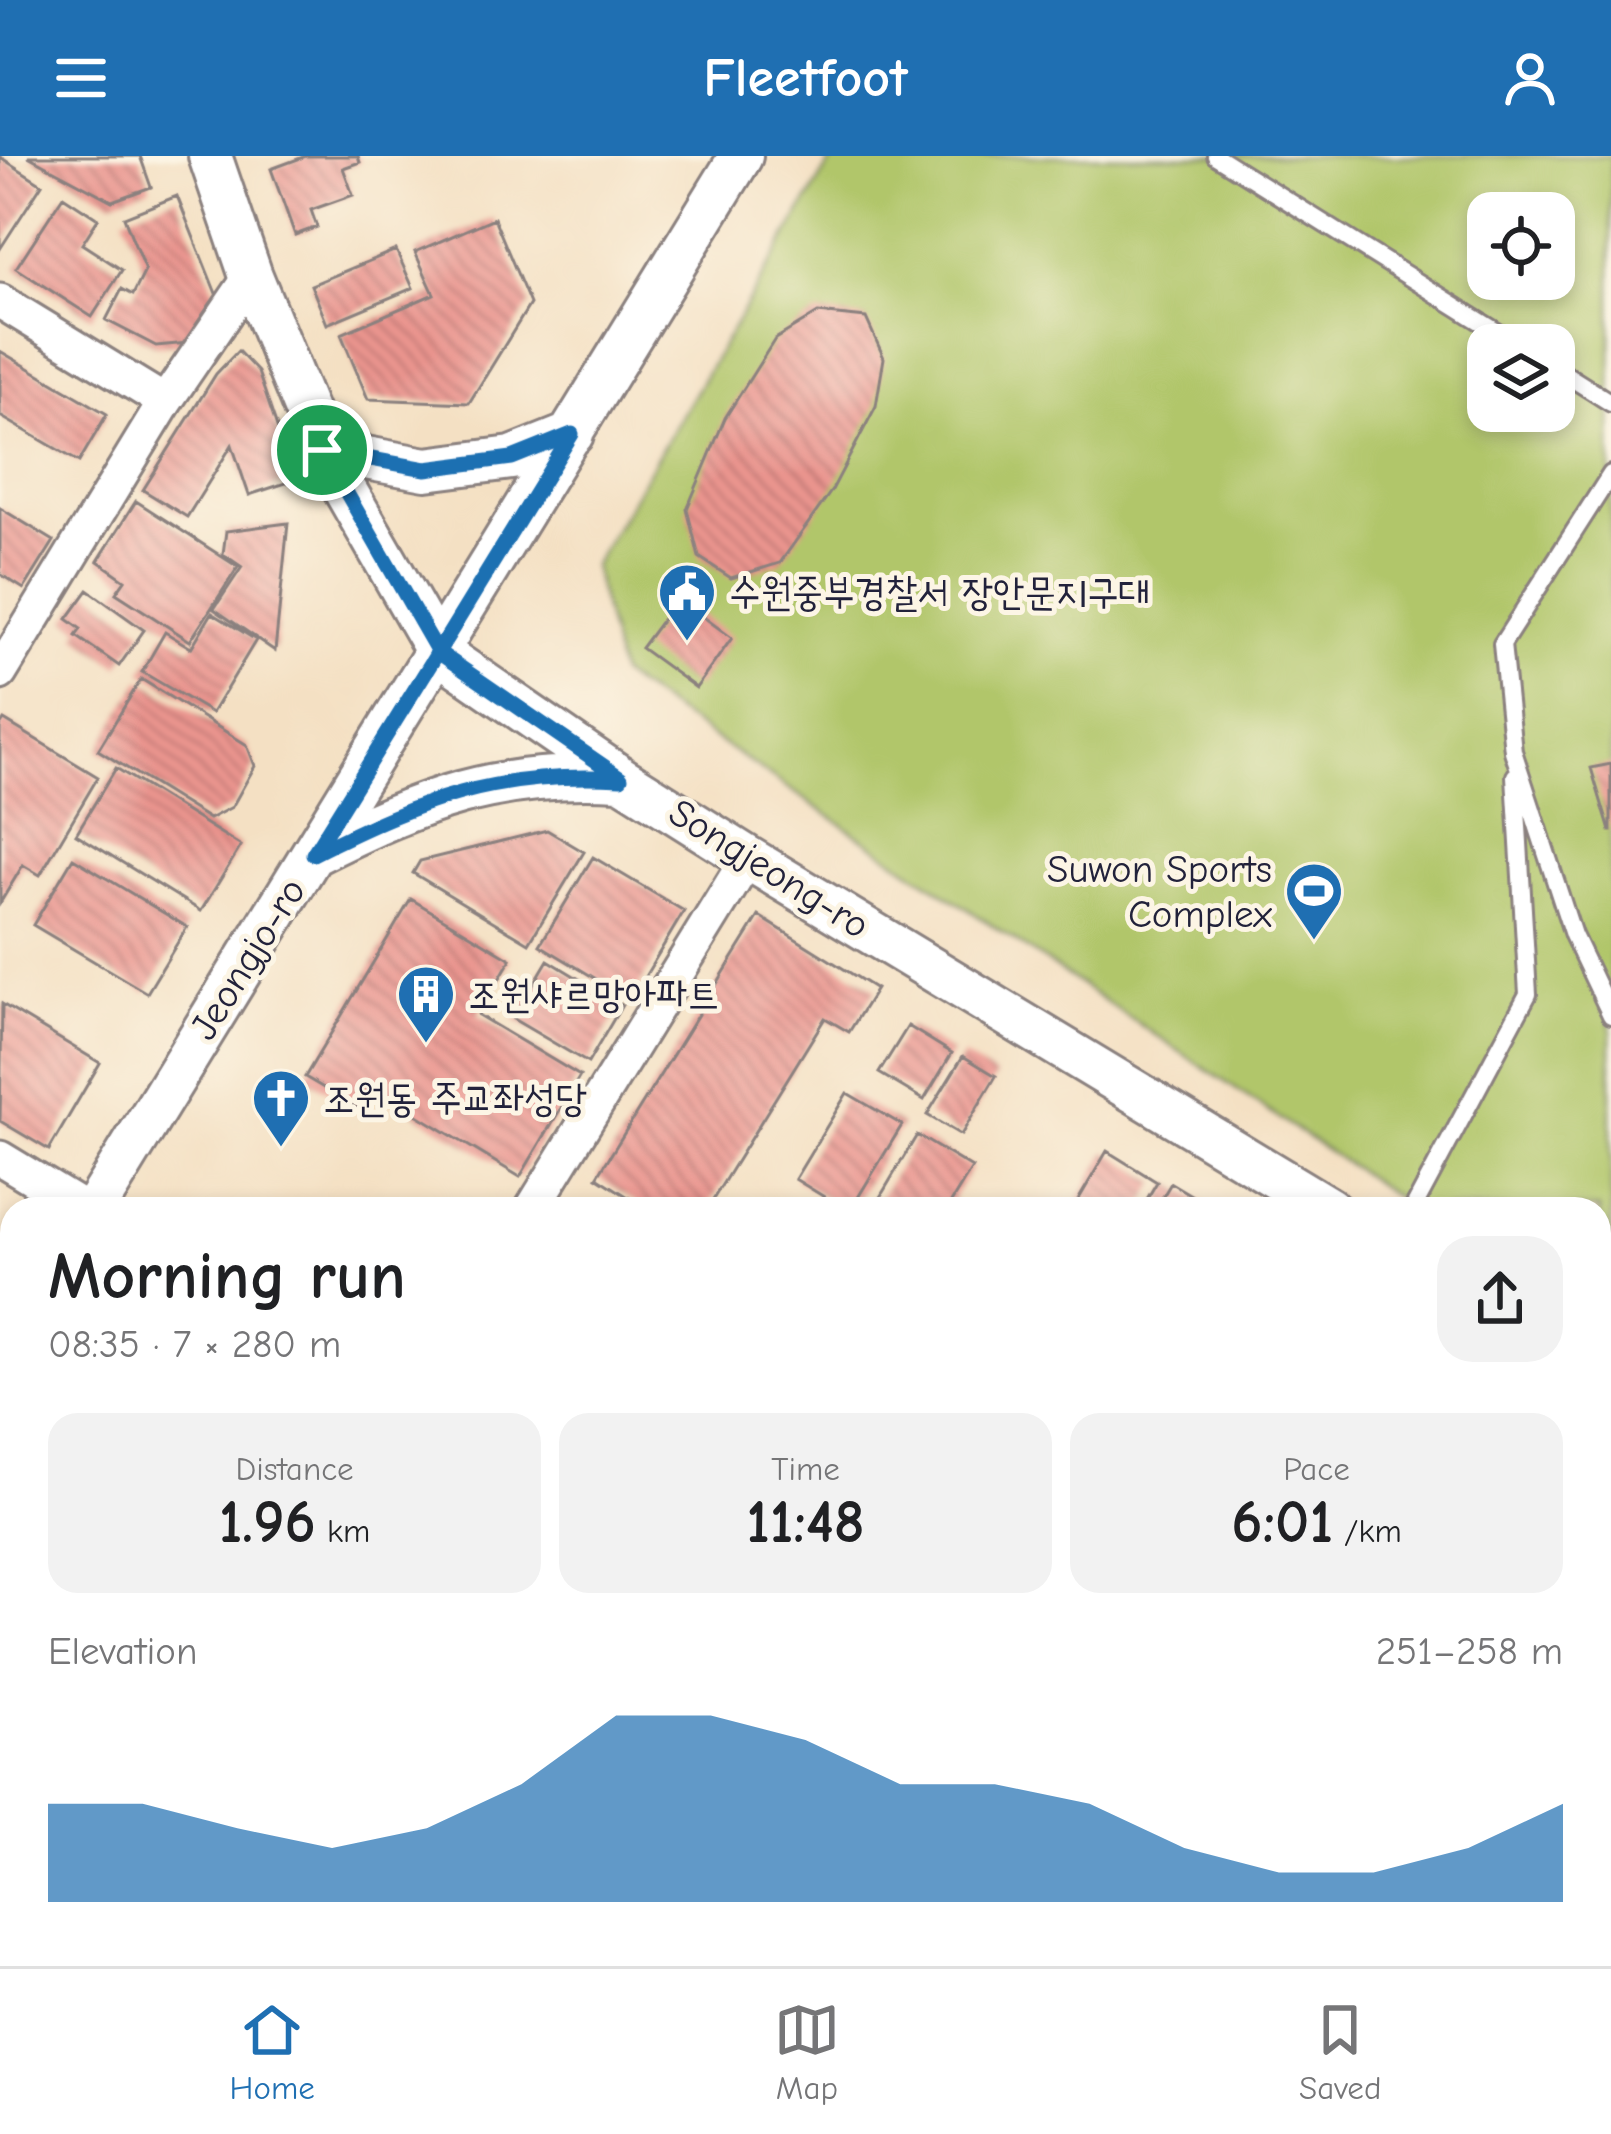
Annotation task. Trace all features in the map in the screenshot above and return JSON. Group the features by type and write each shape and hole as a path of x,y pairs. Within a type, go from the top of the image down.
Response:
{"street":[{"name":"Songjeong-ro","path":"210,156 251,276 322,450 438,652 621,778 1295,1197"},
{"name":"Jeongjo-ro","path":"101,1197 572,434 734,160"},
{"path":"0,673 165,402 251,276"},
{"path":"0,301 165,402"},
{"path":"322,450 426,469 512,458 572,434"},
{"path":"313,854 389,816 452,793 512,779 621,778"},
{"path":"542,1197 748,858"},
{"path":"0,1158 64,1197"}],"lane":[{"path":"1216,156 1484,324"},
{"path":"1575,380 1611,403"},
{"path":"1419,1197 1528,994 1502,644 1611,474"},
{"path":"1513,751 1573,934 1611,1016"}],"green space":[{"name":"Suwon Sports Complex","path":"834,156 1611,156 1611,1197 1396,1197 620,675 593,566"}],"building":[{"path":"28,156 140,156 151,187 112,201"},
{"path":"306,156 358,156 360,162 343,168 353,195 311,210 317,227 295,235 271,169"},
{"path":"0,157 42,184 0,249"},
{"path":"63,196 98,219 82,244 122,270 92,317 16,268"},
{"path":"177,196 217,296 188,343 156,346 106,320 122,289 133,295 145,271 124,217"},
{"path":"494,218 530,304 469,403 368,399 341,334 434,294 415,252"},
{"path":"396,250 413,288 327,324 311,285"},
{"path":"818,313 866,318 884,358 876,406 832,490 780,563 731,578 699,557 687,509 725,418 775,339"},
{"path":"0,351 107,414 79,462 0,416"},
{"path":"238,351 258,372 295,480 249,495 232,445 187,517 143,490 216,374"},
{"path":"136,501 238,567 190,641 116,593 125,580 98,561"},
{"path":"0,508 54,541 24,589 0,574"},
{"path":"288,523 275,651 214,609 242,567 223,554 226,531"},
{"path":"88,590 144,630 119,666 76,636 81,629 67,619"},
{"name":"수원중부경찰서 장안문지구대","path":"678,598 732,638 696,688 641,648"},
{"path":"212,613 256,640 212,713 142,672 165,632 191,648"},
{"path":"141,679 247,745 255,766 232,807 209,819 98,750"},
{"path":"4,720 98,777 40,875 23,865 0,903 0,726"},
{"path":"1611,764 1611,831 1610,831 1591,768"},
{"path":"116,768 241,846 201,911 76,834"},
{"path":"547,830 584,852 529,943 413,873 420,861"},
{"path":"593,857 684,911 631,1000 540,945"},
{"path":"73,858 187,927 147,993 33,925"},
{"name":"조원샤르망아파트","path":"411,899 511,959 478,1015 580,1076 520,1177 373,1088 361,1110 305,1077"},
{"path":"759,916 876,989 849,1032 825,1018 714,1197 628,1197 597,1177"},
{"path":"548,960 622,1005 588,1063 513,1019"},
{"path":"2,1004 100,1063 49,1150 0,1121"},
{"path":"908,1026 952,1053 924,1100 879,1073"},
{"path":"963,1056 996,1076 961,1135 927,1115"},
{"path":"847,1093 902,1125 858,1197 824,1197 795,1179"},
{"path":"917,1135 972,1168 954,1197 880,1197"},
{"path":"1107,1151 1157,1182 1148,1197 1080,1197"},
{"path":"1171,1183 1194,1197 1163,1197"}],"place":[{"name":"수원중부경찰서 장안문지구대","path":"687,643"},
{"name":"Suwon Sports Complex","path":"1314,942"},
{"name":"조원샤르망아파트","path":"426,1045"},
{"name":"조원동 주교좌성당","path":"281,1149"}],"route":[{"path":"322,450 426,469 512,458 572,434 438,652 621,778 512,779 452,793 389,816 313,854 438,652 322,450"}]}
